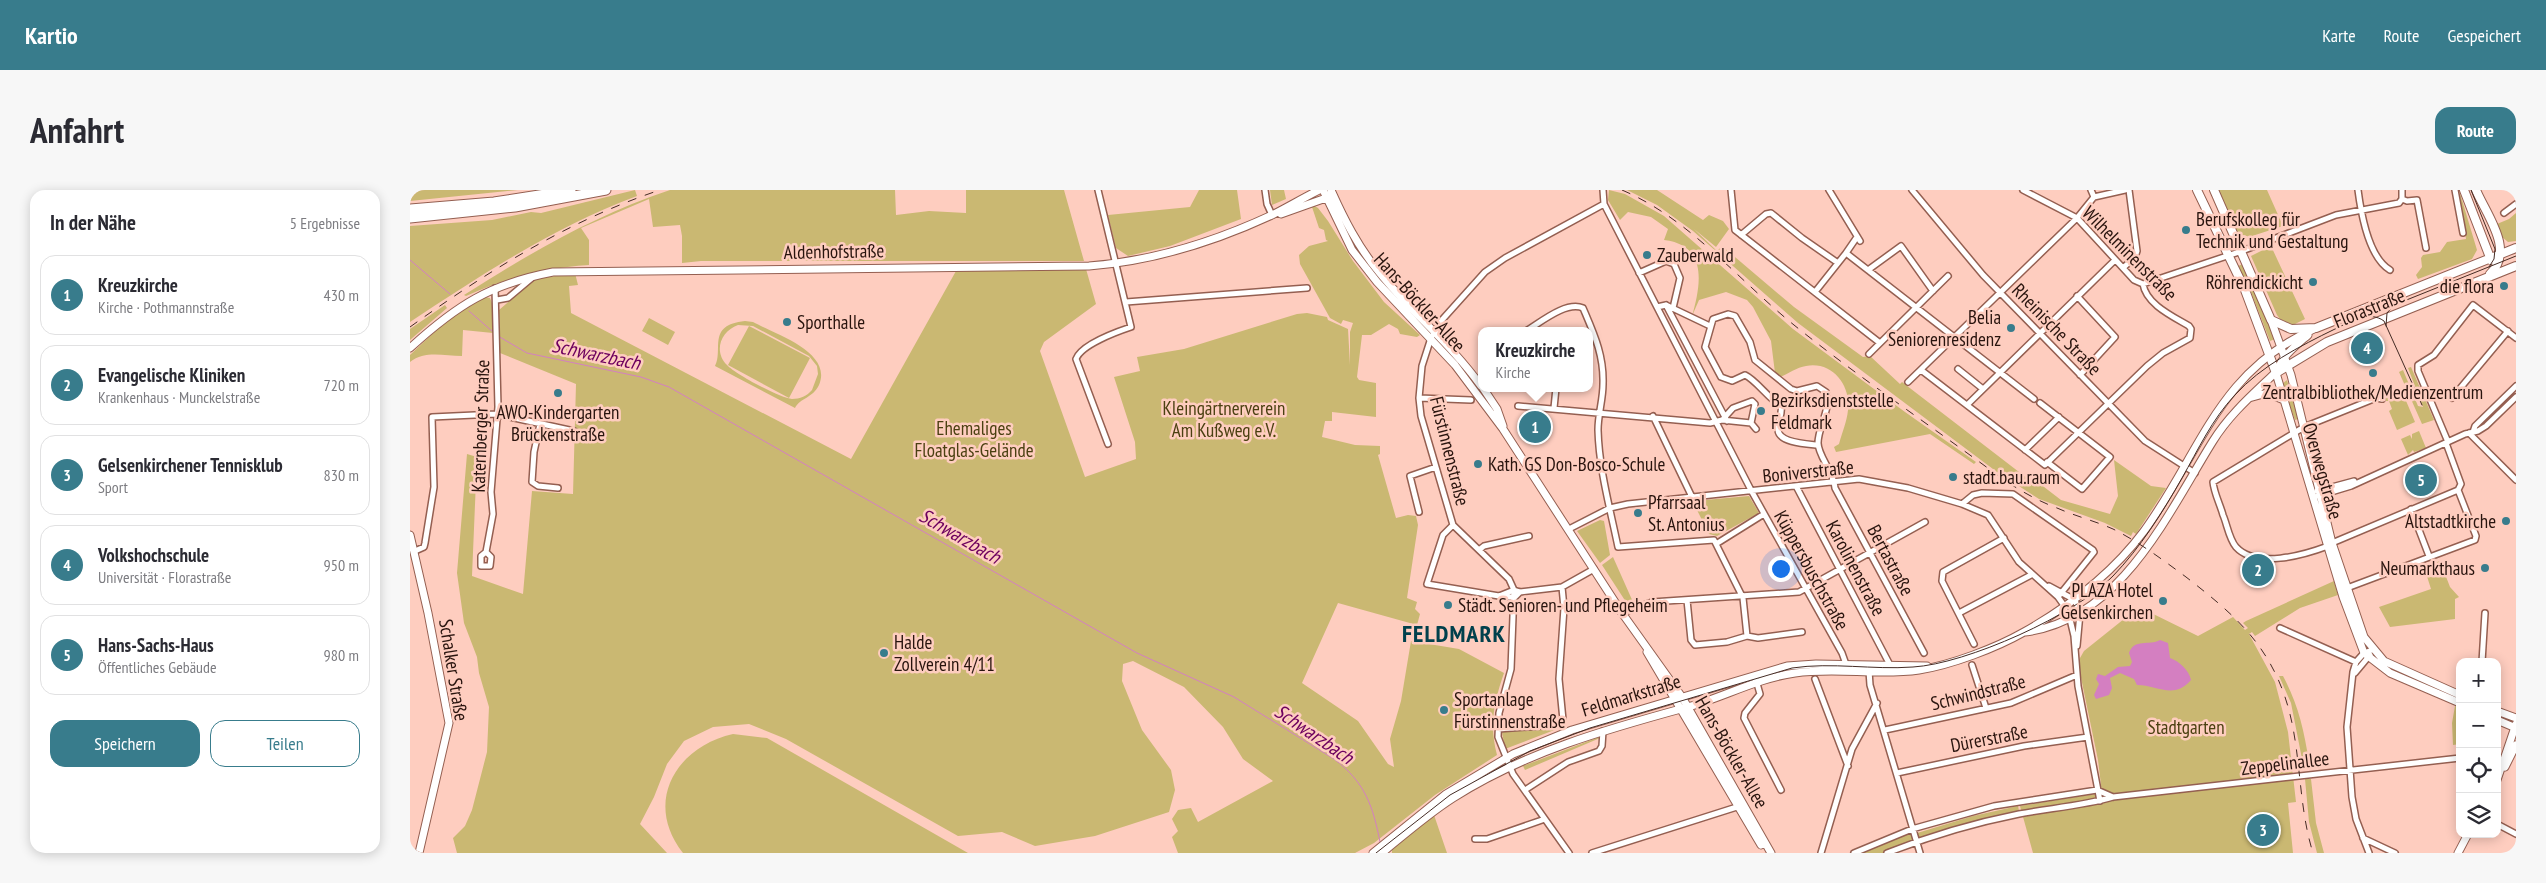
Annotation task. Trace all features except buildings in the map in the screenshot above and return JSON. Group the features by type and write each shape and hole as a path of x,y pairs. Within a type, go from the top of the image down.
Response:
{"highway":[{"path":"410,209 494,202 571,190"},
{"path":"410,218 515,207 606,190"}],"main road":[{"name":"Aldenhofstraße","path":"410,348 452,311 471,299 495,288 534,275 577,270 1089,266 1117,263 1176,252 1272,215 1319,190"},
{"name":"Hans-Böckler-Allee","path":"1323,190 1352,250 1377,282 1431,338 1490,406"},
{"name":"Hans-Böckler-Allee","path":"1331,190 1343,218 1361,249 1396,292 1435,331 1478,382"},
{"path":"1326,198 1331,190"},
{"name":"Overwegstraße","path":"2197,190 2245,290 2270,354 2295,433 2317,493"},
{"name":"Overwegstraße","path":"2214,190 2272,320 2286,361 2304,427 2317,493 2330,544 2352,624 2366,656"},
{"path":"2464,190 2485,249 2491,260 2500,260 2516,266"},
{"path":"2476,190 2500,244 2500,260"},
{"name":"Aldenhofstraße","path":"1272,215 1326,198"},
{"path":"2500,244 2515,249"},
{"path":"2481,263 2485,249"},
{"path":"2488,276 2500,260 2515,249"},
{"name":"Florastraße","path":"2132,545 2171,488 2227,396 2250,371 2270,354 2281,346 2316,328 2491,260"},
{"name":"Florastraße","path":"2143,553 2196,473 2213,441 2246,399 2276,373 2286,361 2327,342 2516,266"},
{"name":"Florastraße","path":"2272,320 2291,329 2316,328"},
{"path":"2286,361 2316,328"},
{"name":"Hans-Böckler-Allee","path":"1484,392 1503,429 1678,698 1771,853"},
{"path":"2246,399 2267,393 2284,400"},
{"name":"Schalker Straße","path":"410,535 415,551 449,723 419,853"},
{"name":"Overwegstraße","path":"2330,544 2347,588 2357,622 2372,650"},
{"name":"Feldmarkstraße","path":"1381,850 1448,801 1510,768 1574,740 1702,703 1791,673 1847,667 1869,671 1913,671 1968,656 2025,632 2066,607 2107,573 2132,545"},
{"name":"Feldmarkstraße","path":"2025,632 2034,631 2080,613 2106,593 2143,553"},
{"name":"Hans-Böckler-Allee","path":"1644,645 1659,675 1678,698"},
{"path":"2372,650 2384,661 2456,698"},
{"path":"2366,656 2390,673 2456,699"},
{"name":"Feldmarkstraße","path":"1381,850 1446,794 1505,758 1564,732 1787,666 1931,666"},
{"path":"1656,705 1662,700 1664,691 1658,678 1659,675"},
{"path":"1697,724 1697,711 1702,703"},
{"name":"Hans-Böckler-Allee","path":"1684,708 1697,724 1766,853"},
{"path":"2501,712 2516,718"},
{"path":"2501,721 2516,727 2502,762"},
{"path":"2502,762 2516,745"},
{"path":"2458,853 2466,838"}],"street":[{"path":"1098,190 1117,263 1131,328 1099,341 1078,353 1076,360 1108,444"},
{"path":"1265,190 1267,204 1272,215"},
{"name":"Küppersbuschstraße","path":"1603,190 1604,204 1710,411 1723,420"},
{"path":"1731,190 1735,230 1880,343"},
{"path":"1815,292 1859,239 1829,190"},
{"name":"Rheinische Straße","path":"1912,190 1944,230 2000,292 2145,441 2183,467 2196,473"},
{"name":"Wilhelminenstraße","path":"2023,190 2077,218 2134,280 2143,284 2149,297 2161,308 2189,326 2192,333 2186,341 2162,353 2108,403"},
{"path":"2091,190 2094,197"},
{"path":"1908,382 2077,218 2094,197 2125,190"},
{"path":"2123,268 2135,257 2137,251 2129,190"},
{"path":"2358,190 2364,226 2383,266 2390,270"},
{"path":"2143,284 2242,251 2336,215 2399,203 2402,199 2402,190"},
{"path":"2455,190 2463,233"},
{"path":"2402,199 2407,201 2417,200 2426,248"},
{"name":"Fürstinnenstraße","path":"1569,853 1524,790 1505,758 1498,729 1499,713 1510,669 1514,590 1509,579 1453,525 1421,416 1419,398 1420,373 1435,331 1485,272 1604,204"},
{"path":"2504,213 2516,204"},
{"path":"1741,235 1766,214 1771,213 1838,263"},
{"path":"1868,270 1901,246 1933,291"},
{"path":"1846,253 2034,398"},
{"path":"1966,405 2115,260"},
{"path":"1639,273 1663,262 1672,263 1680,278 1673,308"},
{"path":"497,300 508,298 534,275"},
{"path":"1869,354 1948,276"},
{"name":"Katernberger Straße","path":"486,552 493,525 491,492 496,414 497,338 497,300 495,288"},
{"path":"1126,302 1307,288"},
{"path":"2078,296 2115,337 2080,374"},
{"path":"1533,327 1574,304 1583,308 1591,327"},
{"path":"1657,307 1666,305 1710,326"},
{"name":"Küppersbuschstraße","path":"1666,305 1715,397 1752,492 1806,588 1847,667"},
{"path":"2382,399 2376,398 2304,427 2217,478 2213,482 2213,486 2234,546 2247,554 2273,558 2293,556 2330,544 2458,490 2461,484 2418,371 2418,365 2434,355 2473,305 2516,338"},
{"path":"1728,314 1736,316 1757,362 1794,391 1817,386 1826,392 1827,402 1817,445 1785,439 1781,435 1778,430 1781,406 1762,392 1748,376 1745,374 1732,380 1721,377 1705,347 1710,326 1713,319 1728,314"},
{"path":"1593,331 1600,347 1603,366 1603,386 1599,412 1600,449 1618,546 1709,539 1716,544 1743,598 1747,636"},
{"path":"2452,398 2508,332"},
{"path":"1680,352 1688,347"},
{"path":"1958,369 1983,389"},
{"path":"1921,370 2043,464 2108,403"},
{"path":"2471,432 2516,386"},
{"path":"1554,408 1556,392"},
{"path":"1710,411 1715,397"},
{"path":"2317,493 2351,486 2360,480 2471,432 2478,431 2486,426 2516,397"},
{"path":"1419,398 1472,400"},
{"path":"1723,420 1733,408 1752,401 1755,404 1751,423"},
{"path":"2040,403 2110,457 2082,489 2047,462"},
{"path":"1518,406 1723,420 1751,423 1756,429"},
{"path":"415,551 424,547 434,487 432,417 496,414 574,431"},
{"path":"1653,416 1692,497"},
{"path":"2025,450 2059,417"},
{"path":"540,424 534,452 532,482 538,486 558,488"},
{"path":"2471,432 2516,480"},
{"name":"Bertastraße","path":"1817,445 1835,481 1835,488 1924,653"},
{"path":"1419,512 1410,476 1436,467"},
{"name":"Boniverstraße","path":"1569,529 1610,508 1650,500 1752,492 1859,479 1886,482 1962,504 1988,515 2019,562 2031,574 2060,595 2075,600"},
{"name":"Karolinenstraße","path":"1796,486 1889,663"},
{"path":"2347,588 2416,563 2429,556 2472,542 2476,536 2458,490"},
{"path":"1962,504 1973,495 1982,493 2013,494 2093,550 2094,552 2060,595"},
{"path":"2411,509 2429,556"},
{"path":"1716,544 1764,514"},
{"path":"1622,613 1641,604 1743,598 1799,592 1925,522"},
{"path":"1453,525 1443,535 1427,584 1498,596 1515,597 1520,592"},
{"path":"1479,550 1484,546 1530,536"},
{"path":"1974,644 1942,581 1943,572 2004,538"},
{"path":"1498,596 1514,590 1520,592 1562,587 1594,569"},
{"path":"1959,613 2031,574"},
{"path":"1498,729 1562,724 1559,679 1564,608 1562,587"},
{"name":"Boniverstraße","path":"2060,595 2070,617 2076,650"},
{"path":"1687,600 1691,640 1695,645 1727,642 1747,636 1758,638 1802,632"},
{"path":"2075,600 2080,613 2076,650 2077,675 2100,801"},
{"path":"2482,658 2485,614"},
{"path":"2280,628 2356,662"},
{"path":"2353,678 2357,668 2372,650"},
{"path":"2366,656 2356,662 2347,727 2352,796 2369,853"},
{"path":"1972,665 1986,708"},
{"path":"1869,671 1920,853"},
{"path":"1754,675 1760,694 1745,713 1744,718 1782,790"},
{"name":"Schwindstraße","path":"1885,730 2011,703 2077,675"},
{"path":"1815,679 1848,766"},
{"path":"1821,853 1852,749 1877,703"},
{"path":"1524,790 1568,762 1599,751 1602,746 1603,731"},
{"name":"Dürerstraße","path":"1897,773 2024,746 2088,737"},
{"name":"Zeppelinallee","path":"1887,853 1916,842 1998,818 2100,801 2113,797 2456,758"},
{"path":"1854,853 1912,829 1994,806 2097,790 2113,797"},
{"path":"1592,853 1741,805"},
{"path":"1475,839 1487,839 1545,819"},
{"path":"2501,826 2516,834"},
{"path":"2363,838 2395,853"}],"green space":[{"path":"410,190 518,190 410,201"},
{"path":"635,190 637,196 606,208 548,237 492,269 410,322 410,226 492,220 531,212 541,213"},
{"path":"670,190 895,190 896,215 929,211 966,213 966,190 1064,190 1084,261 701,261 682,263 680,225 653,227 649,199 581,228 589,240 589,265 526,275 466,296 464,295 514,264 589,223"},
{"path":"1199,190 1237,190 1241,219 1170,246 1128,256 1116,248 1108,215 1190,207"},
{"path":"1270,190 1284,190 1286,199 1272,205"},
{"path":"1609,190 1625,194 1664,216 1793,329 1976,462 1974,464 1930,434 1836,452 1834,447 1839,444 1848,410 1846,392 1838,377 1832,371 1815,365 1799,368 1780,377 1775,373 1771,341 1753,307 1747,300 1726,292 1699,300 1692,316 1699,280 1695,258 1678,243 1664,240 1668,229 1651,217 1628,212 1620,220 1608,200"},
{"path":"1627,190 1657,190 1703,220 1709,215 1723,221 1729,229 1716,247 1694,229 1717,251 1722,246 1794,307 1863,357 1870,356 1900,384 1902,382 2032,482 2035,480 2061,500 2110,514 2118,496 2114,460 2151,486 2166,488 2136,534 2133,532 2131,536 2105,523 2039,499 1997,472 1798,323 1693,231 1657,205"},
{"path":"2217,190 2267,190 2283,226 2249,237 2244,235 2239,237"},
{"path":"2459,190 2477,250 2472,259 2418,279 2416,275 2422,267 2421,258 2423,255 2440,252 2447,242 2466,239"},
{"path":"1311,204 1318,208 1328,221 1353,261 1384,302 1420,335 1417,337 1400,334 1398,329 1389,324 1371,335 1362,335 1357,377 1359,380 1376,383 1376,417 1332,412 1332,421 1325,421 1322,437 1355,445 1380,446 1380,454 1378,455 1396,518 1408,515 1416,516 1418,525 1407,598 1417,602 1415,609 1420,614 1417,625 1338,603 1302,683 1358,721 1388,764 1394,767 1390,739 1401,701 1411,641 1459,649 1504,673 1493,724 1497,755 1435,795 1374,843 1355,853 1178,853 1172,837 1178,831 1172,819 1178,810 1191,808 1198,822 1273,781 1243,759 1223,727 1184,687 1133,661 1123,664 1122,681 1142,730 1171,770 1175,790 1169,812 1095,836 1035,846 1002,832 958,836 786,739 749,724 713,727 684,741 667,764 654,797 640,824 667,853 457,853 453,838 465,826 472,810 487,752 489,707 479,673 477,657 464,623 457,573 467,454 477,457 472,576 523,594 532,491 573,494 576,384 500,353 499,310 535,279 575,273 578,285 569,286 571,313 851,459 956,271 1086,269 1096,304 1044,342 1040,351 1085,477 1136,459 1135,442 1114,377 1140,371 1137,357 1184,349 1297,314 1307,313 1327,317 1328,320 1348,329 1350,365 1350,332 1353,323 1343,320 1341,324 1330,318 1300,264 1299,255 1309,246 1328,241 1326,240 1324,230 1319,228"},
{"path":"2516,213 2516,241 2508,242 2501,236 2497,224 2509,219"},
{"path":"2271,246 2305,319 2293,325 2280,319 2277,315 2251,256"},
{"path":"2243,264 2272,330 2275,339 2270,341 2251,292 2238,266"},
{"path":"485,297 490,298 492,303 493,333 463,330 462,356 435,354 422,356 410,362 410,355 448,319"},
{"path":"445,305 447,308 410,340 410,329"},
{"path":"649,318 675,332 668,345 642,331"},
{"path":"753,322 787,339 810,354 818,363 821,373 819,385 816,389 795,408 715,366 721,333 725,327 733,323","holes":["738,325 753,326 809,356 817,366 818,374 812,390 808,394 798,398 786,398 748,379 727,365 720,354 723,337"]},
{"path":"749,326 810,358 789,398 728,365"},
{"path":"2411,367 2434,420 2422,424 2399,372 2403,370 2418,406 2423,407 2408,368"},
{"path":"2287,380 2298,419 2295,420 2282,384"},
{"path":"2401,389 2415,422 2397,430 2389,411 2392,409 2389,401 2386,401 2384,397"},
{"path":"2419,431 2426,448 2414,452 2413,450 2408,455 2401,439 2410,435 2412,439 2412,434"},
{"path":"1749,496 1759,513 1717,536 1709,534 1694,504 1694,501"},
{"path":"1600,520 1604,521 1610,555 1600,563 1577,531"},
{"path":"1613,557 1633,602 1626,602 1602,565"},
{"path":"2440,561 2450,587 2459,597 2455,599 2455,619 2390,627 2379,607 2431,589 2424,567"},
{"name":"Stadtgarten","path":"2334,581 2338,595 2300,608 2255,636 2252,632 2249,634 2275,682 2288,732 2296,802 2288,803 2293,853 2033,853 2020,806 2102,793 2098,760 2079,668 2080,658 2084,651 2139,607 2198,636 2233,617 2245,630 2248,628 2243,623 2246,621"},
{"path":"2279,676 2283,676 2300,717 2309,762 2303,764 2291,703"},
{"path":"2455,706 2456,745 2453,745 2452,723"},
{"path":"1557,727 1557,729 1505,749 1502,732 1504,731"},
{"path":"733,734 767,738 968,853 683,853 671,834 666,815 666,796 672,779 682,764 696,751 713,741"},
{"path":"1599,737 1525,770 1523,766"},
{"path":"2305,779 2311,779 2316,823 2324,853 2317,853 2309,822"},
{"path":"2018,806 2020,815 1918,839 1884,853 1857,853 1912,830 1914,834 1973,816"},
{"path":"1434,815 1447,853 1392,853 1392,848"}],"shaded area":[{"path":"2160,640 2168,643 2170,658 2186,669 2191,680 2185,686 2178,689 2165,690 2137,685 2134,679 2120,673 2110,678 2112,688 2109,695 2096,699 2094,695 2099,684 2096,679 2098,674 2105,676 2118,667 2130,666 2132,662 2129,653 2134,645"}],"waterway":[{"name":"Schwarzbach","path":"410,260 450,294"},
{"name":"Schwarzbach","path":"469,311 493,332"},
{"name":"Schwarzbach","path":"498,336 527,353 641,377 669,387 1137,653 1234,697 1334,759 1345,768 1360,786 1371,806 1380,842"}],"tram line":[{"path":"2471,190 2495,249 2494,259 2489,267"},
{"path":"2386,326 2387,313 2394,305 2516,256"},
{"path":"1376,853 1450,795 1530,751 1590,728 1792,668 1807,666 1898,668 1935,664 1990,647 2047,621 2096,591 2123,565 2159,517 2219,414 2245,385 2269,366 2308,342 2353,320 2372,317 2384,321 2422,405"}],"railway":[{"path":"410,327 469,286 530,249 594,216 660,190"},
{"path":"1622,190 1647,202 1670,217 1712,251 1773,307 1819,345 2004,480 2043,502 2106,526 2132,540 2186,577 2232,616 2245,629 2268,660 2285,697 2294,735 2304,814 2313,853"}],"place":[{"name":"Berufskolleg für Technik und Gestaltung","path":"2186,230"},
{"name":"Zauberwald","path":"1647,255"},
{"name":"Röhrendickicht","path":"2313,282"},
{"name":"die flora","path":"2504,286"},
{"name":"Sporthalle","path":"787,322"},
{"name":"Belia Seniorenresidenz","path":"2011,328"},
{"name":"Volkshochschule","path":"2367,348"},
{"name":"Zentralbibliothek/Medienzentrum","path":"2373,373"},
{"name":"AWO-Kindergarten Brückenstraße","path":"558,393"},
{"name":"Bezirksdienststelle Feldmark","path":"1761,411"},
{"name":"Kreuzkirche","path":"1535,427"},
{"name":"Kath. GS Don-Bosco-Schule","path":"1478,464"},
{"name":"stadt.bau.raum","path":"1953,477"},
{"name":"Hans-Sachs-Haus","path":"2421,480"},
{"name":"Pfarrsaal St. Antonius","path":"1638,513"},
{"name":"Altstadtkirche","path":"2506,521"},
{"name":"Neumarkthaus","path":"2485,568"},
{"name":"Evangelische Kliniken","path":"2258,570"},
{"name":"PLAZA Hotel Gelsenkirchen","path":"2163,601"},
{"name":"Städt. Senioren- und Pflegeheim","path":"1448,605"},
{"name":"Halde Zollverein 4/11","path":"884,653"},
{"name":"Sportanlage Fürstinnenstraße","path":"1444,710"},
{"name":"Gelsenkirchener Tennisklub","path":"2263,830"}],"district":[{"name":"FELDMARK","path":"1454,634"}],"park label":[{"name":"Kleingärtnerverein Am Kußweg e.V.","path":"1224,419"},
{"name":"Ehemaliges Floatglas-Gelände","path":"974,439"}]}
